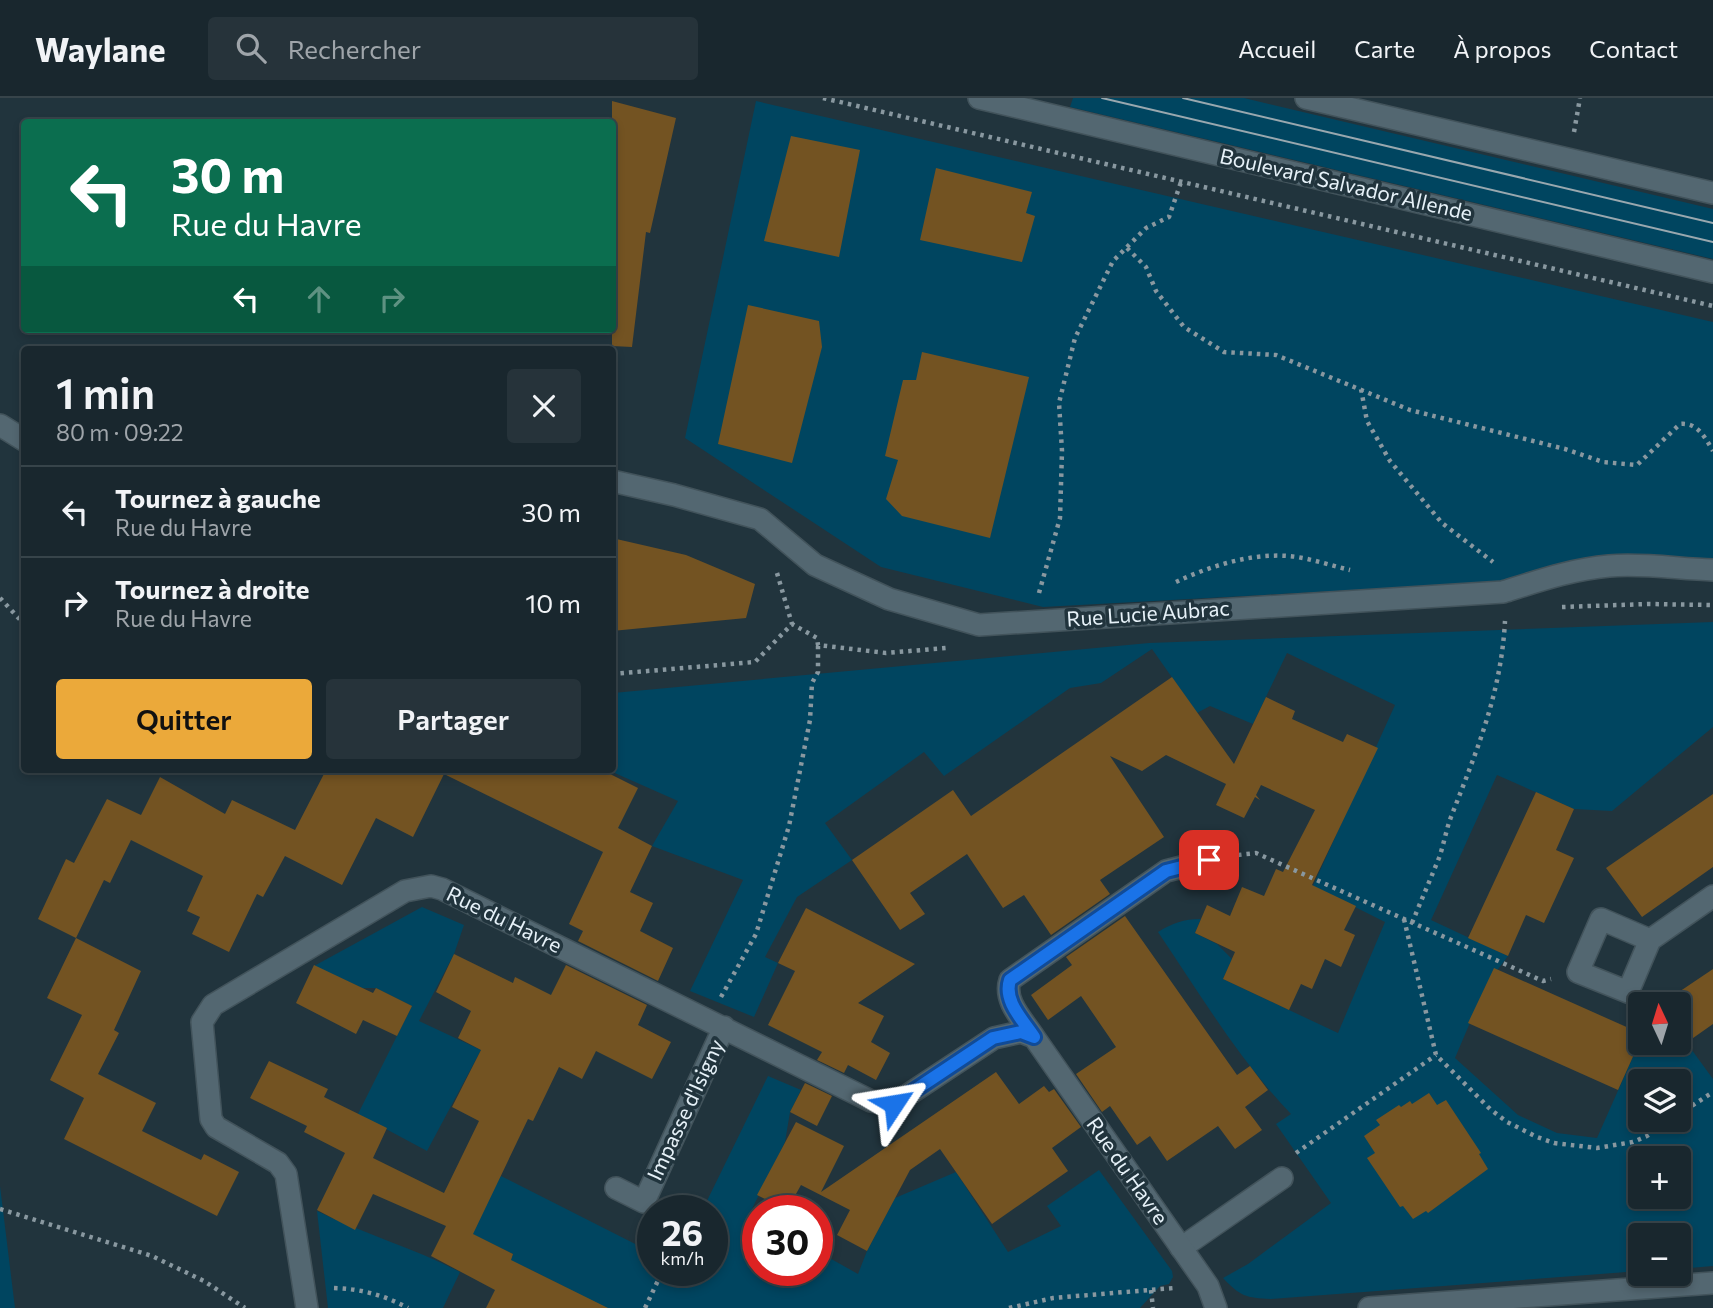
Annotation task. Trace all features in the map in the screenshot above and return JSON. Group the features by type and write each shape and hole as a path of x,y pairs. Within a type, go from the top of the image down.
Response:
{"street":[{"name":"Boulevard Salvador Allende","path":"979,98 1713,272"},
{"path":"1306,98 1713,193"},
{"path":"0,425 21,439"},
{"name":"Rue Lucie Aubrac","path":"616,482 760,519 815,565 889,599 979,625 1503,592 1555,576 1608,566 1651,565 1713,570"},
{"name":"Rue du Havre","path":"1209,860 1166,871 1010,980 1007,989 1008,998 1034,1037 1208,1286 1216,1308"},
{"name":"Rue du Havre","path":"306,1299 286,1174 278,1163 216,1128 211,1119 202,1022 213,1005 405,891 431,886 442,889 871,1101 882,1104 894,1104 993,1038 1021,1032 1034,1037"},
{"path":"1650,940 1601,919 1578,972 1629,992 1650,940 1713,896"},
{"name":"Impasse d'Isigny","path":"616,1188 644,1202 717,1023"},
{"path":"1181,1248 1282,1178"},
{"path":"1368,1308 1713,1283"}],"path":[{"path":"823,98 1713,306"},
{"path":"1031,622 1059,518 1062,451 1059,403 1075,338 1113,261 1146,228 1169,217 1181,182"},
{"path":"1127,248 1146,267 1156,291 1184,327 1224,352 1276,355 1410,410 1565,449 1603,462 1637,465 1680,424 1688,423 1702,433 1713,450"},
{"path":"1361,389 1367,421 1390,461 1442,523 1478,551"},
{"path":"776,571 792,624"},
{"path":"1412,923 1440,856 1450,819 1483,735 1503,646 1503,592"},
{"path":"0,598 21,621"},
{"path":"717,1023 756,934 772,888 801,771 813,683 818,672 818,645"},
{"path":"1209,860 1256,852 1544,981 1578,972"},
{"path":"1404,919 1436,1055 1490,1110 1521,1130 1554,1143 1597,1148 1618,1146 1653,1132"},
{"path":"1282,1178 1298,1151 1436,1055"},
{"path":"1691,1106 1713,1092"},
{"path":"0,1209 152,1255 204,1281 246,1308"},
{"path":"645,1308 655,1286"},
{"path":"1009,1308 1054,1298 1208,1286"},
{"path":"306,1299 329,1288 354,1288 376,1293 408,1308"},
{"path":"1152,1290 1153,1308"}],"shaded area":[{"path":"1073,98 1244,98 1713,209 1713,259 1070,107"},
{"path":"756,101 1713,322 1713,576 1629,575 1043,607 881,567 685,438"},
{"path":"1713,622 1713,727 1612,811 1574,809 1497,775 1431,920 1508,956 1486,985 1455,1058 1518,1115 1557,1133 1597,1138 1634,1055 1691,1055 1691,1049 1713,1079 1713,1266 1691,1268 1691,1223 1628,1223 1628,1272 1271,1299 1244,1295 1223,1278 1248,1264 1331,1203 1276,1124 1291,1114 1237,1049 1158,932 1178,922 1201,919 1195,933 1217,944 1232,959 1223,979 1338,1033 1385,922 1313,886 1395,705 1287,653 1253,724 1210,706 1197,713 1152,649 1101,683 1070,688 944,776 924,752 825,823 852,860 797,897 765,957 778,963 754,1017 690,991 743,880 652,846 678,801 616,773 616,693 1149,643"},
{"path":"422,907 464,925 454,954 419,1021 481,1050 427,1151 358,1114 412,1006 376,988 362,988 314,966"},
{"path":"768,1076 801,1090 790,1112 785,1142 759,1195 742,1195 742,1286 833,1286 833,1260 858,1274 895,1198 956,1172 1008,1252 1061,1226 1047,1206 1099,1170 1172,1271 1173,1277 1169,1284 1160,1286 1140,1308 575,1308 578,1302 567,1288 523,1266 507,1267 513,1254 466,1231 501,1176 637,1245 637,1286 728,1286 728,1195 710,1195"},
{"path":"0,1186 15,1308 0,1308"},
{"path":"317,1211 460,1272 443,1308 328,1308"}],"building":[{"path":"612,101 676,118 650,233 646,232 632,347 612,346 612,333 616,333 616,119 612,119"},
{"path":"791,136 860,150 839,257 764,241"},
{"path":"936,168 1032,192 1026,213 1035,216 1022,262 920,240"},
{"path":"748,305 819,321 822,347 792,463 718,444"},
{"path":"922,352 1029,377 990,538 902,516 886,499 898,460 885,456 903,380 916,380"},
{"path":"616,539 686,555 755,584 746,618 616,631"},
{"path":"1172,677 1234,764 1266,697 1295,711 1292,719 1343,742 1347,734 1378,748 1312,885 1356,906 1344,930 1355,935 1341,967 1325,959 1312,989 1301,984 1289,1010 1223,979 1235,952 1195,933 1207,905 1230,916 1242,887 1264,896 1276,869 1283,872 1315,810 1261,785 1256,795 1260,800 1255,797 1244,818 1216,805 1226,784 1166,755 1142,771 1110,756 1164,837 1100,880 1110,894 1051,935 1024,895 1003,908 967,854 910,893 925,914 900,930 852,860 953,790 971,816"},
{"path":"324,773 608,773 638,788 618,828 652,846 630,892 653,903 640,931 673,948 658,981 578,941 583,931 569,924 603,852 444,774 413,837 376,818 342,885 285,856 263,897 257,894 229,952 192,934 200,917 187,911 203,876 131,840 110,883 104,880 76,938 38,919 66,859 74,863 107,799 141,815 160,777 225,814 232,800 295,830"},
{"path":"1536,792 1574,809 1556,850 1574,858 1544,923 1526,915 1508,956 1468,938"},
{"path":"1713,794 1713,867 1642,917 1606,868"},
{"path":"806,908 915,964 858,1003 884,1016 871,1042 890,1053 876,1080 848,1065 844,1073 817,1060 822,1052 768,1025 795,971 778,963"},
{"path":"1125,916 1237,1075 1250,1066 1268,1090 1245,1107 1262,1130 1235,1149 1218,1126 1167,1161 1150,1136 1137,1145 1110,1106 1102,1112 1076,1074 1116,1047 1081,996 1048,1020 1031,995 1072,965 1066,957"},
{"path":"76,938 141,971 114,1030 119,1033 98,1074 156,1103 142,1131 201,1160 204,1154 239,1172 217,1216 64,1139 84,1098 50,1080 82,1015 47,998"},
{"path":"454,954 513,983 515,977 551,995 566,965 647,1005 638,1025 671,1042 652,1079 596,1051 582,1079 559,1067 533,1121 528,1119 473,1234 513,1254 511,1260 608,1308 486,1308 495,1290 431,1256 446,1226 373,1194 355,1230 317,1210 345,1153 304,1132 307,1126 250,1098 269,1061 328,1089 324,1097 387,1128 373,1158 444,1193 479,1121 452,1107 481,1050 458,1038 471,1011 436,992"},
{"path":"314,965 373,993 376,988 412,1006 397,1036 363,1020 356,1034 296,1003"},
{"path":"1494,968 1628,1028 1628,1055 1634,1055 1618,1090 1468,1023"},
{"path":"1713,969 1713,1024 1691,1039 1691,992 1679,992"},
{"path":"996,1072 1019,1104 1044,1086 1049,1092 1054,1089 1081,1127 1052,1148 1068,1171 992,1224 940,1149 910,1170 867,1251 837,1235 850,1210 833,1201 833,1195 821,1195 801,1185 795,1195 757,1195 796,1122 844,1146 821,1192"},
{"path":"805,1083 832,1096 817,1126 790,1112"},
{"path":"1429,1093 1437,1105 1446,1100 1481,1153 1479,1154 1488,1169 1428,1213 1426,1211 1413,1219 1403,1206 1400,1207 1367,1158 1375,1153 1364,1136 1380,1125 1376,1120 1399,1105 1401,1107 1410,1101 1412,1104"}],"tram line":[{"path":"1102,98 1713,242"},
{"path":"1183,98 1713,223"}],"route":[{"path":"894,1104 993,1038 1021,1032 1034,1037 1008,998 1010,980 1166,871 1209,860"}]}
